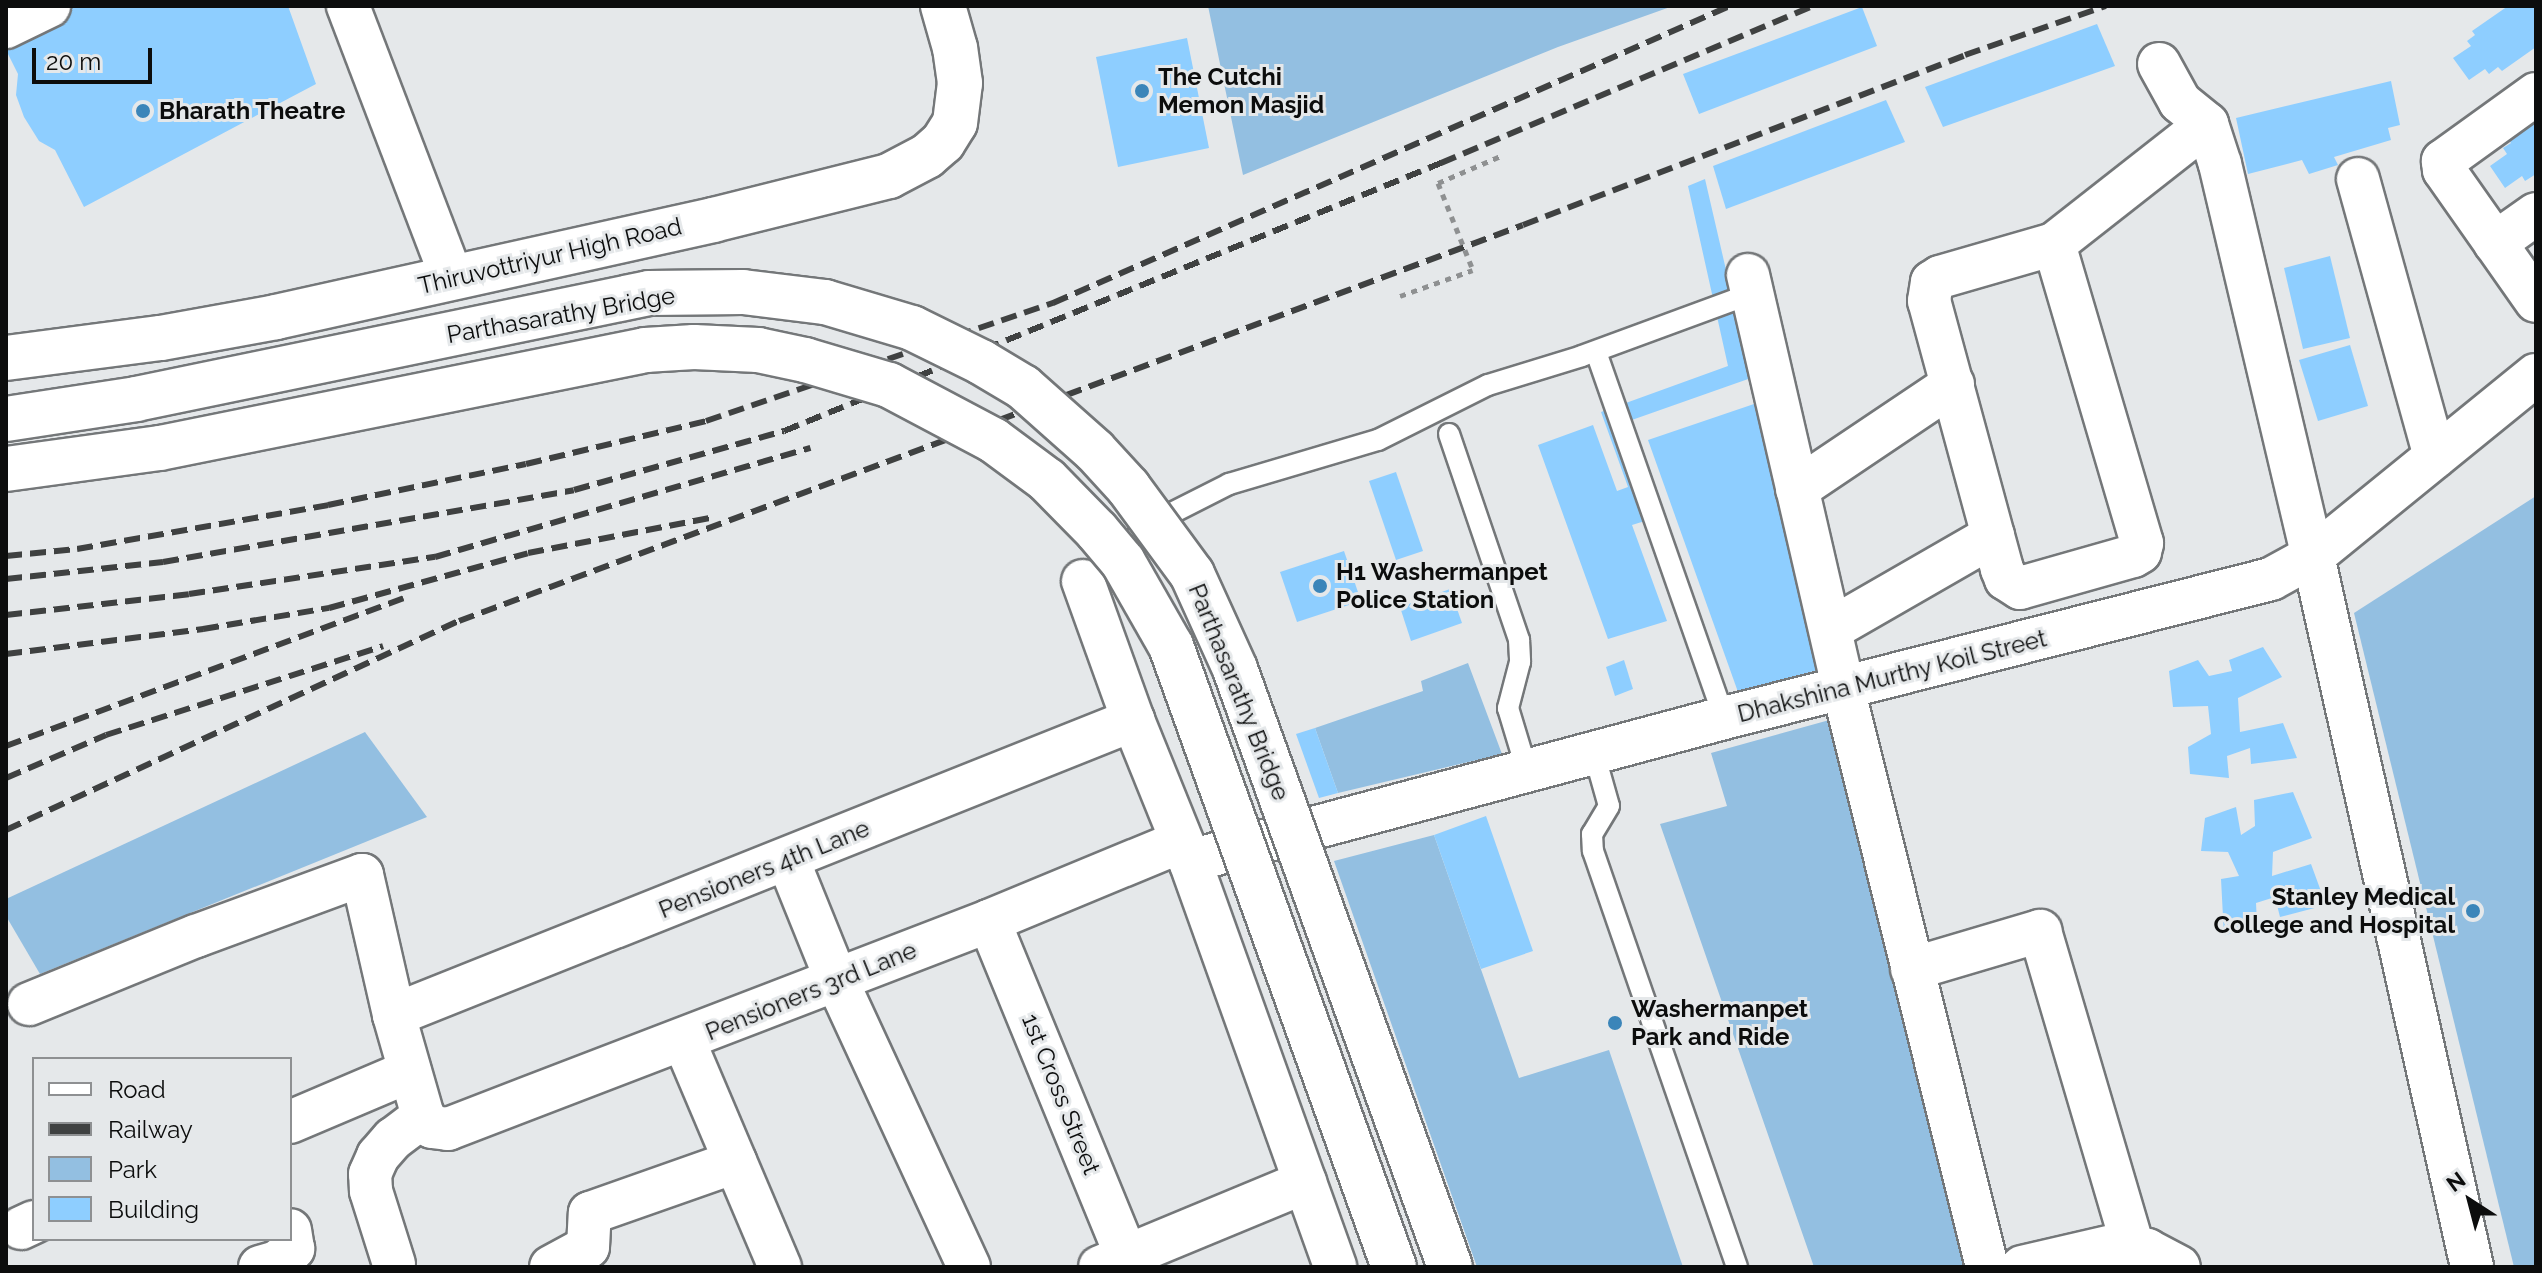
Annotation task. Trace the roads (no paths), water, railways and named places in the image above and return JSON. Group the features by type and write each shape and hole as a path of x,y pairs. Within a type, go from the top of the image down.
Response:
{"main road":[{"name":"Thiruvottriyur High Road","path":"7,354 218,328 852,186 913,165 943,142 955,123 959,107 955,48 943,6"},
{"name":"Parthasarathy Bridge","path":"6,419 136,399 662,293 743,292 825,302 912,328 981,362 1023,387 1095,451 1128,487 1192,574 1255,723 1450,1267"},
{"name":"Parthasarathy Bridge","path":"6,469 160,448 645,350 694,347 758,350 805,360 889,385 993,440 1047,480 1097,531 1123,562 1171,646 1394,1267"}],"street":[{"path":"6,27 49,6"},
{"path":"348,6 452,278"},
{"path":"2159,64 2180,102 2207,124 2220,164 2313,556 2472,1267"},
{"path":"2536,94 2443,161 2444,170 2536,301"},
{"path":"2054,244 2142,543 2140,552 2133,556 2020,588 2006,579 1993,536 1929,301 1932,282 2054,244 2207,124"},
{"path":"2358,179 2435,457"},
{"path":"2495,243 2536,214"},
{"path":"1750,284 1843,688 1987,1267"},
{"name":"Dhakshina Murthy Koil Street","path":"1185,852 1527,771 1724,718 2241,588 2290,571 2313,556 2536,375"},
{"path":"1797,489 1953,384"},
{"path":"1831,629 1993,536"},
{"path":"1083,581 1335,1267"},
{"name":"Pensioners 4th Lane","path":"394,1015 1133,720"},
{"name":"Pensioners 3rd Lane","path":"394,1264 371,1191 370,1174 378,1156 393,1139 431,1123 684,1041 989,921 1185,852"},
{"path":"788,860 836,979 969,1267"},
{"path":"29,1004 196,936 362,875 394,1015 410,1071 431,1123"},
{"name":"1st Cross Street","path":"989,921 1120,1264"},
{"path":"1912,969 2040,931 2133,1246"},
{"path":"684,1041 780,1267"},
{"path":"292,1121 410,1071"},
{"path":"551,1267 588,1247 590,1213 735,1162"},
{"path":"1120,1264 1305,1182"},
{"path":"260,1267 277,1262 293,1249 292,1241"},
{"path":"2022,1267 2103,1246 2133,1246 2179,1267"}],"lane":[{"path":"1083,581 1158,520 1229,484 1378,440 1488,385 1596,352 1750,284"},
{"path":"1596,352 1724,718"},
{"path":"1449,434 1518,635 1520,662 1507,704 1527,771"},
{"path":"1594,753 1609,806 1592,834 1593,851 1737,1267"}],"railway":[{"path":"6,556 77,549 328,505 526,464 706,421 1053,303 1730,6"},
{"path":"6,579 163,562 574,490 784,431 1441,163 1812,6"},
{"path":"6,830 459,621 1523,225 1965,55 2106,6"},
{"path":"6,615 189,594 435,557 811,448"},
{"path":"6,654 203,629 329,608 528,553 710,518"},
{"path":"6,746 403,598"},
{"path":"6,778 106,735 383,646"}],"place":[{"name":"The Cutchi Memon Masjid","path":"1142,91"},
{"name":"Bharath Theatre","path":"143,111"},
{"name":"H1 Washermanpet Police Station","path":"1320,586"},
{"name":"Stanley Medical College and Hospital","path":"2473,911"},
{"name":"Washermanpet Park and Ride","path":"1615,1023"}]}
